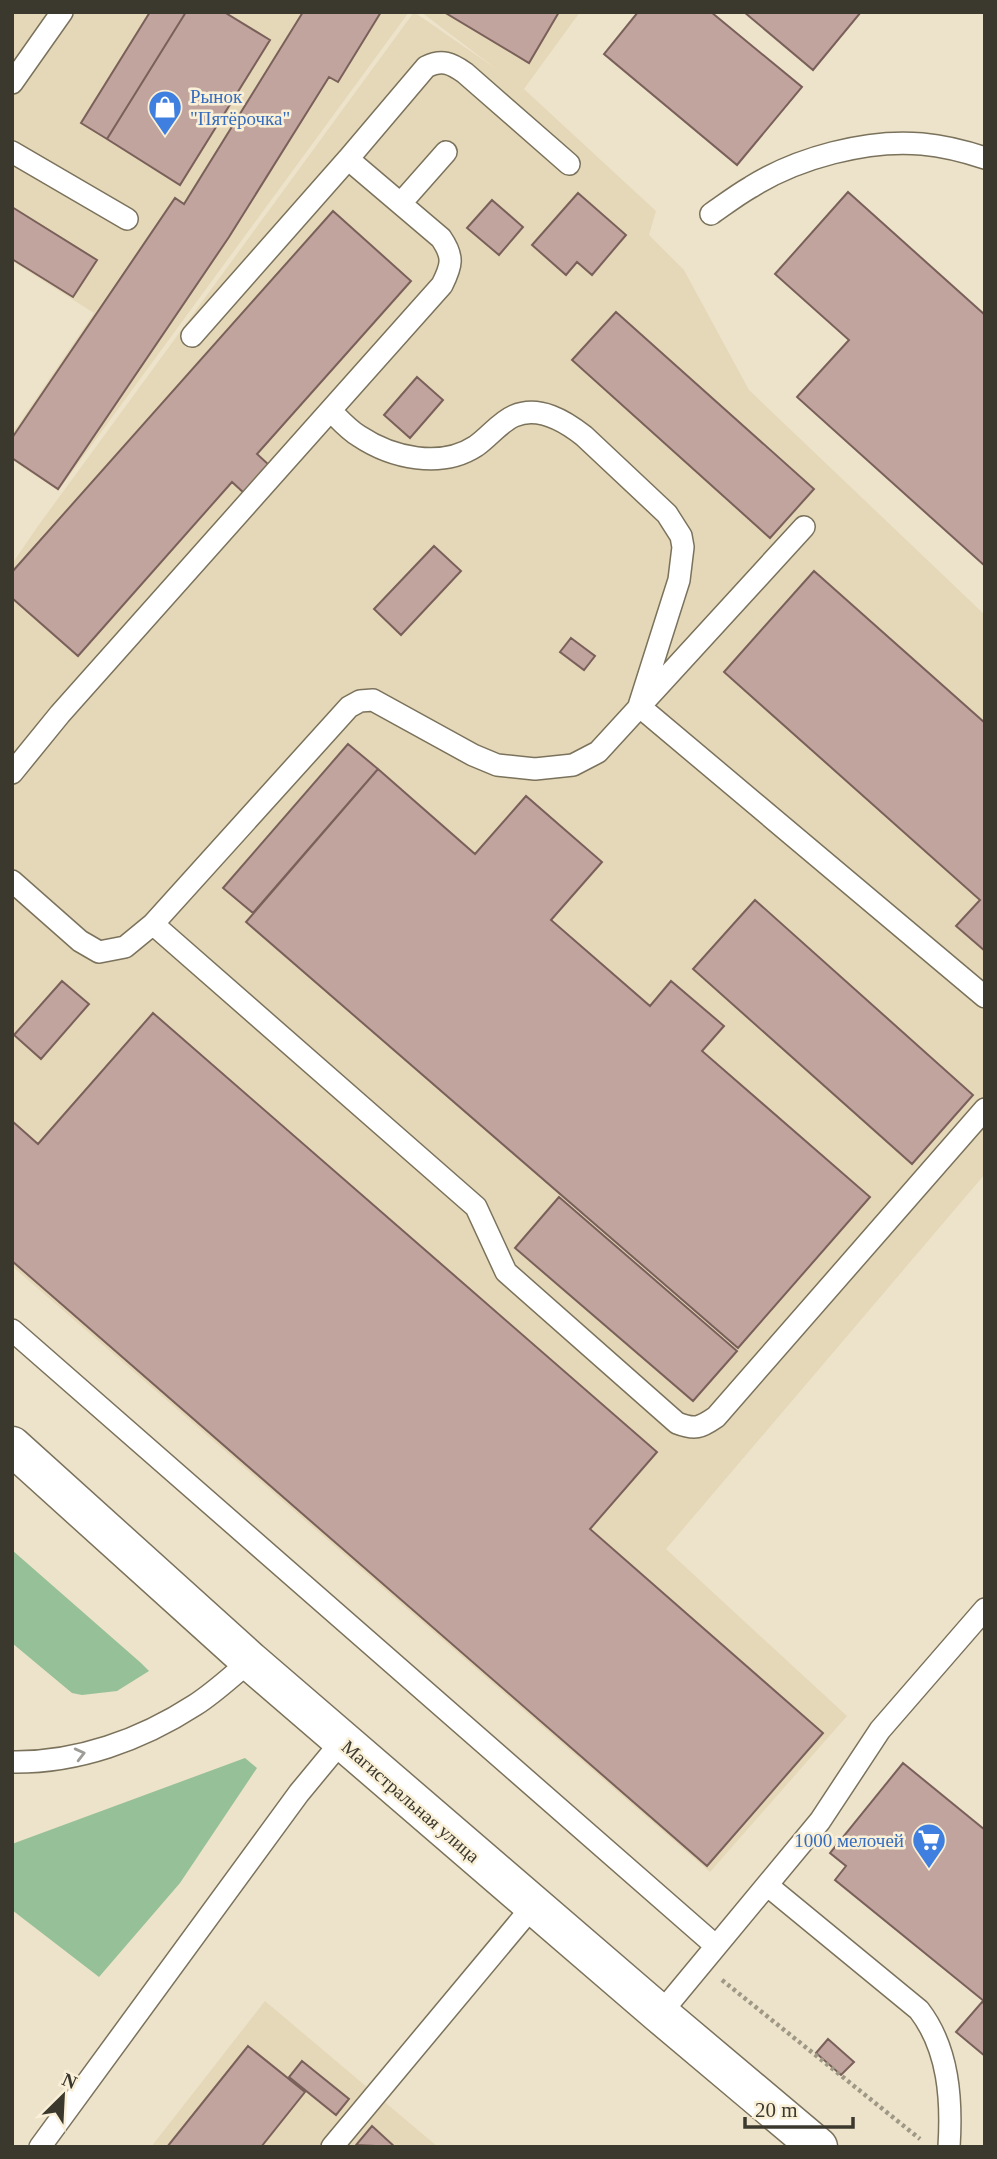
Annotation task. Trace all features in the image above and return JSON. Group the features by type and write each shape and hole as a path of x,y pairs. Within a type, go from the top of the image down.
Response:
{"main road":[{"name":"Магистральная улица","path":"12,1446 250,1661 533,1906 818,2147"}],"lane":[{"path":"12,83 62,12"},
{"path":"192,336 426,67 443,61 465,72 569,164"},
{"path":"711,214 753,186 824,155 877,145 919,143 985,158"},
{"path":"12,152 127,219"},
{"path":"401,203 446,152"},
{"path":"12,773 60,713 442,285 450,270 451,259 449,248 442,238 348,159"},
{"path":"331,411 356,435 377,447 402,456 419,458 449,457 463,453 515,416 541,413 555,417 584,436 667,514 681,536 682,561 679,580 639,706"},
{"path":"12,881 80,941 99,952 125,947 153,923 349,707 360,701 373,700 473,755 497,765 535,769 573,765 598,752 804,527"},
{"path":"639,706 985,997"},
{"path":"153,923 476,1207 506,1272 677,1423 690,1429 703,1426 716,1418 985,1109"},
{"path":"12,1330 716,1946"},
{"path":"660,2014 820,1821 880,1730 985,1609"},
{"path":"12,1762 39,1762 74,1756 125,1742 196,1705 250,1661"},
{"path":"40,2147 299,1793 342,1741"},
{"path":"767,1885 919,2010 928,2022 935,2036 949,2085 949,2147"},
{"path":"332,2147 533,1906"}],"shaded area":[{"name":"Рынок \"Пятёрочка\"","path":"12,12 409,12 58,491 12,460 12,434 94,313 12,261"},
{"path":"414,12 495,68 421,12 580,12 524,89 656,211 649,235 684,270 749,390 985,615 985,1174 666,1549 847,1716 710,1872 12,1266 12,564"},
{"path":"265,2001 438,2147 151,2147"}],"green space":[{"path":"12,1550 149,1671 117,1691 82,1695 72,1693 12,1643"},
{"path":"245,1758 257,1768 180,1883 99,1977 12,1910 12,1844"}],"building":[{"path":"150,12 186,12 107,139 81,123"},
{"path":"186,12 224,12 270,40 180,185 107,139"},
{"path":"303,12 381,12 338,82 329,77 229,237 58,489 12,458 12,438 175,198 184,204"},
{"path":"444,12 559,12 529,63"},
{"path":"638,12 711,12 802,87 737,165 604,54"},
{"path":"744,12 861,12 813,70"},
{"path":"848,192 985,315 985,566 797,397 849,340 775,274"},
{"path":"578,193 626,235 592,275 577,262 566,275 532,245"},
{"path":"492,200 523,227 499,255 467,228"},
{"path":"12,207 97,260 73,297 12,259"},
{"path":"333,211 411,281 257,454 269,465 244,493 232,482 78,656 12,598 12,572"},
{"path":"616,312 814,489 770,538 572,360"},
{"path":"417,377 443,400 410,438 384,415"},
{"path":"434,546 461,571 401,635 374,609"},
{"path":"814,571 985,723 985,951 956,926 980,900 724,672"},
{"path":"571,638 595,656 584,670 560,652"},
{"path":"348,744 378,769 253,913 223,888"},
{"path":"378,769 475,854 526,796 602,862 551,920 650,1006 671,981 724,1026 702,1051 870,1197 738,1348 246,922"},
{"path":"755,900 973,1095 912,1164 693,969"},
{"path":"62,981 89,1004 41,1059 14,1035"},
{"path":"153,1013 657,1452 590,1529 823,1733 707,1866 12,1261 12,1121 38,1144"},
{"path":"559,1197 737,1351 693,1401 515,1248"},
{"path":"903,1763 985,1830 985,2002 835,1880 846,1866 830,1853"},
{"path":"982,2002 985,2004 985,2056 956,2032"},
{"path":"828,2039 854,2062 841,2075 816,2053"},
{"path":"248,2046 305,2092 261,2147 167,2147"},
{"path":"302,2061 349,2099 336,2115 289,2077"},
{"path":"372,2126 395,2147 356,2145"}],"place":[{"name":"Рынок \"Пятёрочка\"","path":"165,137"},
{"name":"1000 мелочей","path":"929,1870"}]}
